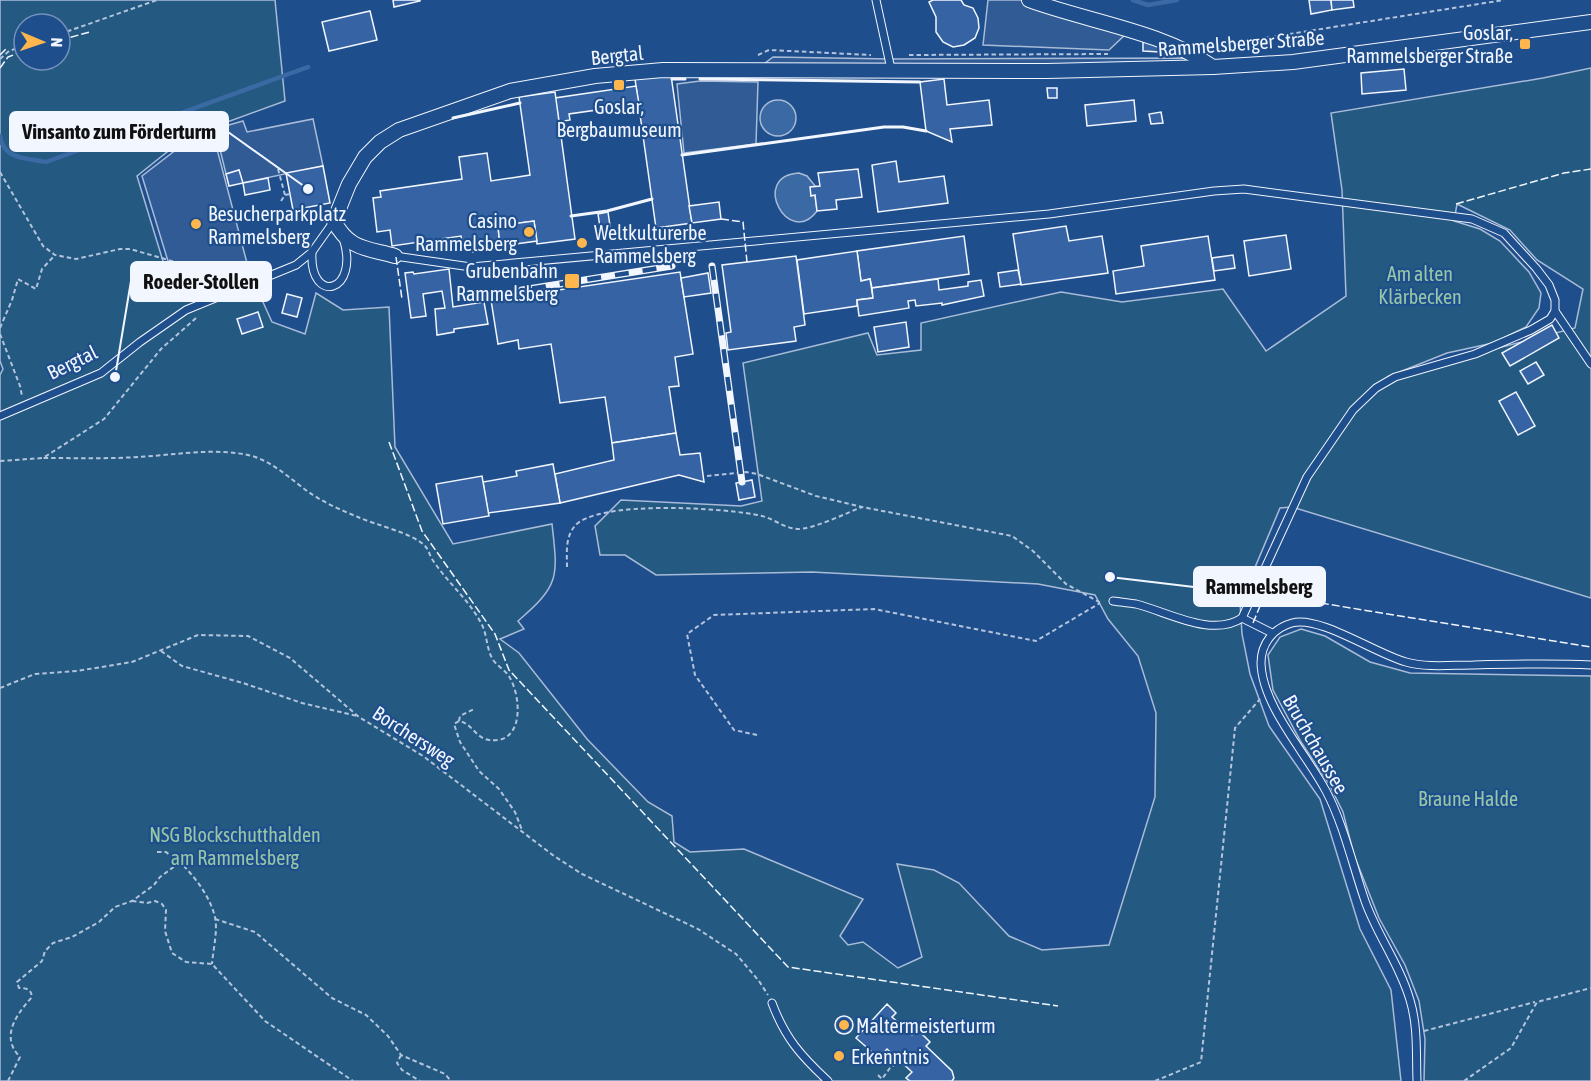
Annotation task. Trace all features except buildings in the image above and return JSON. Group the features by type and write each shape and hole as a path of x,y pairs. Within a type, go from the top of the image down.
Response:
{"street":[{"path":"1029,0 1060,5 1155,39 1194,54 1213,67"},
{"name":"Rammelsberger Straße","path":"890,63 1047,71 1213,67 1293,62 1591,22"},
{"name":"Bergtal","path":"334,221 349,184 365,157 380,142 399,130 424,119 510,91 595,76 663,70 890,63"},
{"path":"334,221 342,236 360,246 395,256"}],"lane":[{"path":"876,0 890,63"},
{"path":"395,256 471,267 1049,214 1214,191 1244,189 1461,217 1489,225 1504,233 1550,285 1555,300 1555,311 1550,319 1531,330 1475,354 1395,377 1376,388 1353,410 1307,477 1242,618 1234,624 1224,626 1191,622 1136,604 1113,602"},
{"name":"Bergtal","path":"0,416 101,373 186,310 296,265 312,252 334,221"},
{"path":"312,252 311,268 316,279 323,285 332,287 338,285 342,280 347,261 347,251 342,236"},
{"path":"1555,311 1591,364"},
{"path":"1242,618 1272,633 1293,622 1309,622 1331,629 1388,657 1409,663 1446,666 1562,664 1591,666"},
{"name":"Bruchchaussee","path":"1272,633 1265,644 1261,662 1267,691 1290,735 1325,789 1336,811 1372,919 1398,969 1410,1000 1416,1033 1417,1081"},
{"path":"772,1003 779,1023 790,1043 828,1081"}],"path":[{"path":"72,30 157,0"},
{"path":"1194,54 1220,45 1504,0"},
{"path":"0,59 12,50"},
{"path":"758,55 768,50 890,63 941,54 1114,54"},
{"path":"278,169 285,195"},
{"path":"0,172 43,246 55,255 76,259 120,249 130,249 186,265"},
{"path":"280,201 285,195 290,194"},
{"path":"0,328 18,279 36,290 42,269 55,255"},
{"path":"43,458 105,419 161,349 196,317"},
{"path":"0,334 20,386 24,405"},
{"path":"0,461 43,458 127,458 223,452 253,457 284,472 313,495 424,545 434,562 482,625 492,659 509,676 515,688 519,709 515,724 509,734 500,740 488,740 478,736 465,722 459,721"},
{"path":"706,476 746,472 757,474 816,496 1012,536 1033,551 1066,584 1100,603"},
{"path":"567,567 567,540 574,526 585,518 614,511 676,507 745,513 765,517 798,529 862,507"},
{"path":"758,735 734,730 695,675 687,634 714,615 874,609 1036,641 1100,603 1113,602"},
{"name":"Borchersweg","path":"0,688 35,674 132,662 198,636 248,636 290,658 359,717 423,756 522,830 533,841 582,874 698,929 736,954 759,981 772,1003"},
{"path":"160,651 182,666 302,703 359,717"},
{"path":"1155,1081 1201,1062 1235,728 1267,691"},
{"path":"474,709 464,713 454,724 460,742 479,771 499,789 522,830"},
{"path":"157,852 170,854 176,859 175,866"},
{"path":"8,1081 20,1057 11,1049 8,1037 18,1012 32,997 28,988 19,988 17,982 42,961 45,951 53,943 72,937 99,922 115,907 132,901 154,885 160,877 175,866 183,865 196,879 216,919 212,964"},
{"path":"132,901 147,903 155,901 162,904 166,910 165,931 172,953 186,962 212,964 265,1021 353,1081"},
{"path":"216,919 255,932 332,998 366,1015 388,1036 401,1055 445,1074 451,1081"},
{"path":"1416,1033 1591,988"},
{"path":"1464,1081 1511,1048 1537,1002"},
{"path":"401,1055 398,1063 402,1070 420,1081"},
{"path":"878,1075 883,1080 890,1068 900,1061"}],"green space":[{"path":"0,0 275,0 285,101 186,137 137,176 166,271 219,295 253,280 272,322 305,334 316,293 343,310 389,307 395,447 453,544 552,524 555,568 549,588 532,609 518,621 524,629 500,639 519,653 587,739 648,802 672,816 674,842 690,852 744,849 863,899 840,936 848,945 863,942 898,968 922,957 897,864 934,870 959,883 1009,936 1042,950 1109,945 1155,797 1156,713 1138,656 1108,619 1095,595 1038,584 812,572 656,575 625,555 600,555 595,526 621,500 741,506 762,501 743,363 868,333 877,355 921,350 921,323 1061,292 1122,302 1223,289 1266,351 1346,296 1342,190 1331,113 1591,68 1591,598 1292,507 1280,508 1240,603 1242,634 1250,674 1269,726 1320,799 1360,929 1391,990 1401,1081 0,1081 0,375 3,369 0,361","holes":["1457,204 1510,230 1537,260 1583,289 1575,328 1387,377 1447,353 1493,343 1526,327 1539,308 1541,293 1529,272 1500,241 1480,229 1454,221"]},
{"name":"Braune Halde","path":"1301,629 1325,636 1370,662 1410,673 1591,676 1591,1081 1424,1081 1425,1039 1419,1001 1405,965 1379,918 1354,855 1343,812 1273,690 1268,655 1280,637"}],"shaded area":[{"path":"988,0 1029,0 1129,31 1109,50 983,45"},
{"path":"773,57 1200,58 1213,67 755,71"},
{"path":"700,81 758,82 756,144 684,153 677,84"},
{"path":"778,100 791,105 796,118 791,131 778,136 765,131 760,118 765,105"},
{"path":"313,119 323,166 242,183 239,170 226,174 215,129 243,121 247,132"},
{"name":"Besucherparkplatz Rammelsberg","path":"213,134 252,282 219,295 171,271 142,176 185,143"},
{"path":"799,173 807,176 816,187 811,195 815,195 817,211 806,220 795,222 779,207 775,196 777,186 784,177"}],"waterway":[{"path":"1133,0 1148,5 1177,0"},
{"path":"0,136 2,144 11,154 46,162 308,67"}],"railway":[{"path":"506,298 522,290 672,266"},
{"path":"712,266 742,482"}],"fence":[{"path":"72,37 90,32"},
{"path":"0,55 6,49"},
{"path":"0,68 8,57 12,56"},
{"path":"1456,204 1564,173 1591,169"},
{"path":"721,219 743,222 747,262"},
{"path":"396,257 402,299"},
{"path":"389,442 422,531 495,634 509,670 788,967 1058,1006"},
{"path":"1253,623 1265,594 1591,647"}],"wall":[{"path":"672,79 685,79"},
{"path":"700,79 920,82"},
{"path":"453,118 520,103"},
{"path":"682,155 884,127 903,127 926,131"},
{"path":"571,216 607,211 652,199"}],"place":[{"name":"Goslar, Rammelsberger Straße","path":"1525,44"},
{"name":"Goslar, Bergbaumuseum","path":"619,85"},
{"name":"Vinsanto zum Förderturm","path":"308,189"},
{"name":"Besucherparkplatz Rammelsberg","path":"196,224"},
{"name":"Casino Rammelsberg","path":"529,232"},
{"name":"Weltkulturerbe Rammelsberg","path":"582,243"},
{"name":"Grubenbahn Rammelsberg","path":"572,281"},
{"name":"Roeder-Stollen","path":"115,377"},
{"name":"Rammelsberg","path":"1110,577"},
{"name":"Maltermeisterturm","path":"844,1025"},
{"name":"Erkenntnis","path":"839,1056"}],"park label":[{"name":"Am alten Klärbecken","path":"1420,284"},
{"name":"NSG Blockschutthalden am Rammelsberg","path":"235,846"}]}
